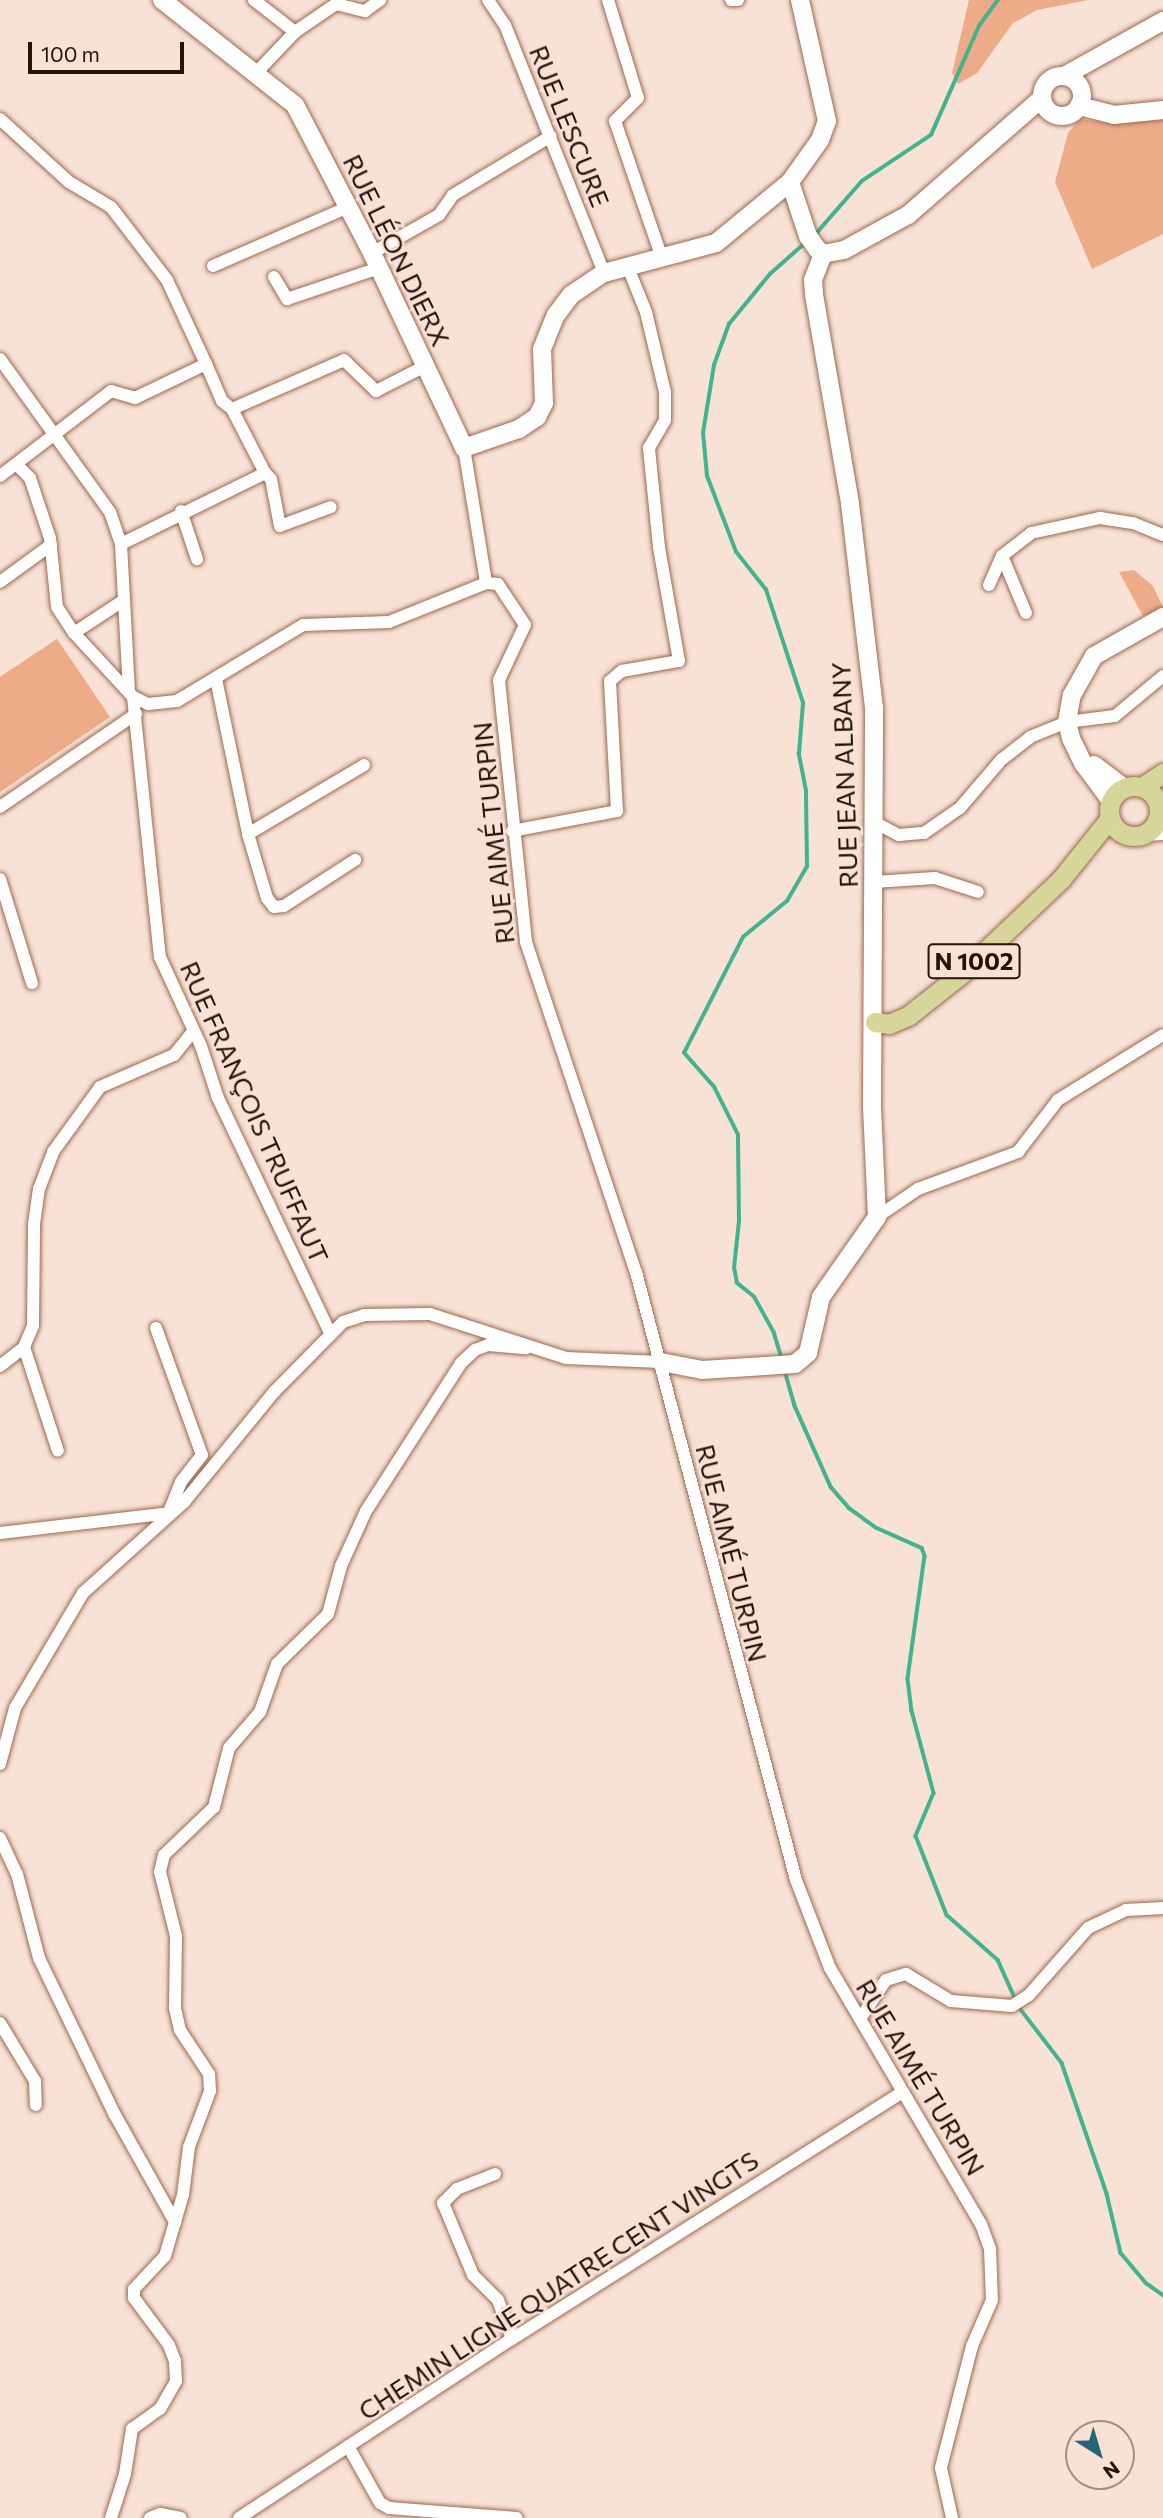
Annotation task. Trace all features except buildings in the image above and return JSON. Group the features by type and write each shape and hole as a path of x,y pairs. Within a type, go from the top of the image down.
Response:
{"main road":[{"name":"N 1002","path":"875,1022 889,1024 908,1016 961,974 1062,878 1122,799 1163,773"},
{"path":"1122,799 1161,806 1157,823 1144,834 1122,799"},
{"name":"N 1002","path":"1062,878 1144,834"}],"street":[{"name":"RUE LÉON DIERX","path":"162,0 295,105 376,260 464,448 486,583"},
{"path":"254,0 295,32"},
{"path":"255,74 295,32 336,4 365,11 380,0"},
{"name":"RUE LESCURE","path":"488,0 505,25 604,273"},
{"path":"731,0 738,0"},
{"path":"464,448 519,429 537,417 544,403 542,362 547,334 572,295 604,273 716,243 790,182 820,140 827,121 800,0"},
{"path":"614,2 638,98 615,121 662,258"},
{"path":"1046,105 1068,115 1076,91 1108,52 1163,21"},
{"path":"1046,105 1048,82 1076,91 1101,112 1114,116 1163,110"},
{"path":"790,182 816,246 844,250 894,225 1012,126 1046,105"},
{"path":"0,118 69,182 111,207 167,280 222,401 232,409 265,473 271,479 281,526 331,508"},
{"path":"274,277 287,299 376,260 439,215 453,195 551,136"},
{"path":"213,266 348,207"},
{"name":"RUE JEAN ALBANY","path":"816,246 814,294 850,503 874,708 877,1217"},
{"path":"512,831 617,811 610,681 622,671 679,661 659,547 649,448 665,420 666,391 646,312 627,265"},
{"name":"RUE FRANÇOIS TRUFFAUT","path":"0,359 110,512 121,544 131,694 136,715 160,957 192,1033 201,1046 218,1098 330,1333"},
{"path":"232,409 344,360 376,391 425,366"},
{"path":"0,476 18,466 52,432 111,391 135,398 206,364"},
{"path":"18,466 30,478 51,545 57,607 75,633 131,694 165,704 216,679 303,625 389,622 486,583"},
{"path":"121,544 181,511 265,473"},
{"path":"181,511 197,559"},
{"path":"989,585 1002,556 1031,533 1083,519 1133,523 1163,535"},
{"path":"0,582 51,545"},
{"path":"1002,556 1026,613"},
{"name":"RUE AIMÉ TURPIN","path":"486,583 498,584 525,625 499,680 512,831 526,942 636,1272 779,1829 830,1968 981,2224 994,2275 992,2300 972,2346 941,2468 952,2518"},
{"path":"75,633 124,600"},
{"path":"1122,799 1089,758 1072,722 1092,666 1111,646 1163,617"},
{"path":"876,823 899,835 924,832 960,808 1016,746 1072,722 1123,712 1163,676"},
{"path":"216,679 248,834 267,898 274,907 284,906 355,860"},
{"path":"0,807 136,715"},
{"path":"248,834 363,765"},
{"path":"874,882 935,878 978,892"},
{"path":"0,880 32,983"},
{"path":"0,1366 24,1347 33,1326 34,1224 39,1189 52,1152 100,1087 174,1055 192,1033"},
{"path":"111,2518 125,2474 132,2429 160,2409 176,2381 175,2361 169,2345 134,2298 134,2289 165,2256 175,2222 189,2147 211,2081 180,2030 175,2008 176,1936 160,1872 164,1855 214,1807 229,1748 260,1712 277,1664 328,1614 341,1566 366,1511 461,1363 475,1350 488,1345 526,1348 603,1362 661,1362 702,1370 795,1364 808,1353 827,1287 877,1217 918,1189 1018,1152 1058,1100 1163,1035"},
{"path":"0,1764 15,1708 83,1593 220,1464 274,1392 330,1333 365,1315 430,1314 526,1348"},
{"path":"156,1328 202,1455 181,1482 169,1513"},
{"path":"24,1347 58,1451"},
{"path":"0,1532 169,1513"},
{"path":"0,1838 17,1874 39,1958 115,2115 175,2222"},
{"path":"860,2019 886,1980 906,1974 951,2001 1017,2004 1088,1928 1126,1910 1163,1908"},
{"path":"0,2023 35,2081 36,2105"},
{"name":"CHEMIN LIGNE QUATRE CENT VINGTS","path":"239,2518 512,2339 903,2092"},
{"path":"495,2174 457,2189 443,2203 473,2275 498,2300 512,2339"},
{"path":"348,2446 380,2503 388,2508 517,2518"},
{"path":"150,2518 160,2514 181,2518"}],"shaded area":[{"path":"969,0 1088,0 1037,10 1013,23 977,73 958,84 952,73"},
{"path":"1080,119 1115,124 1163,120 1163,234 1092,269 1055,182 1068,133"},
{"path":"1134,570 1153,586 1163,607 1159,611 1143,616 1119,572"},
{"path":"57,639 110,717 0,792 0,677"}],"waterway":[{"path":"814,236 862,181 931,135 979,26 998,0"},
{"path":"782,1360 774,1333 754,1297 737,1283 734,1268 739,1221 738,1135 714,1087 684,1053 743,937 787,901 807,867 806,791 799,754 803,703 766,590 736,552 707,476 703,433 714,365 729,324 770,274 805,243"},
{"path":"785,1371 795,1406 831,1487 849,1508 877,1528 922,1548 925,1556 908,1679 912,1711 934,1793 916,1836 947,1915 998,1960 1016,2000"},
{"path":"1019,2007 1062,2063 1107,2194 1121,2253 1146,2283 1163,2295"}]}
